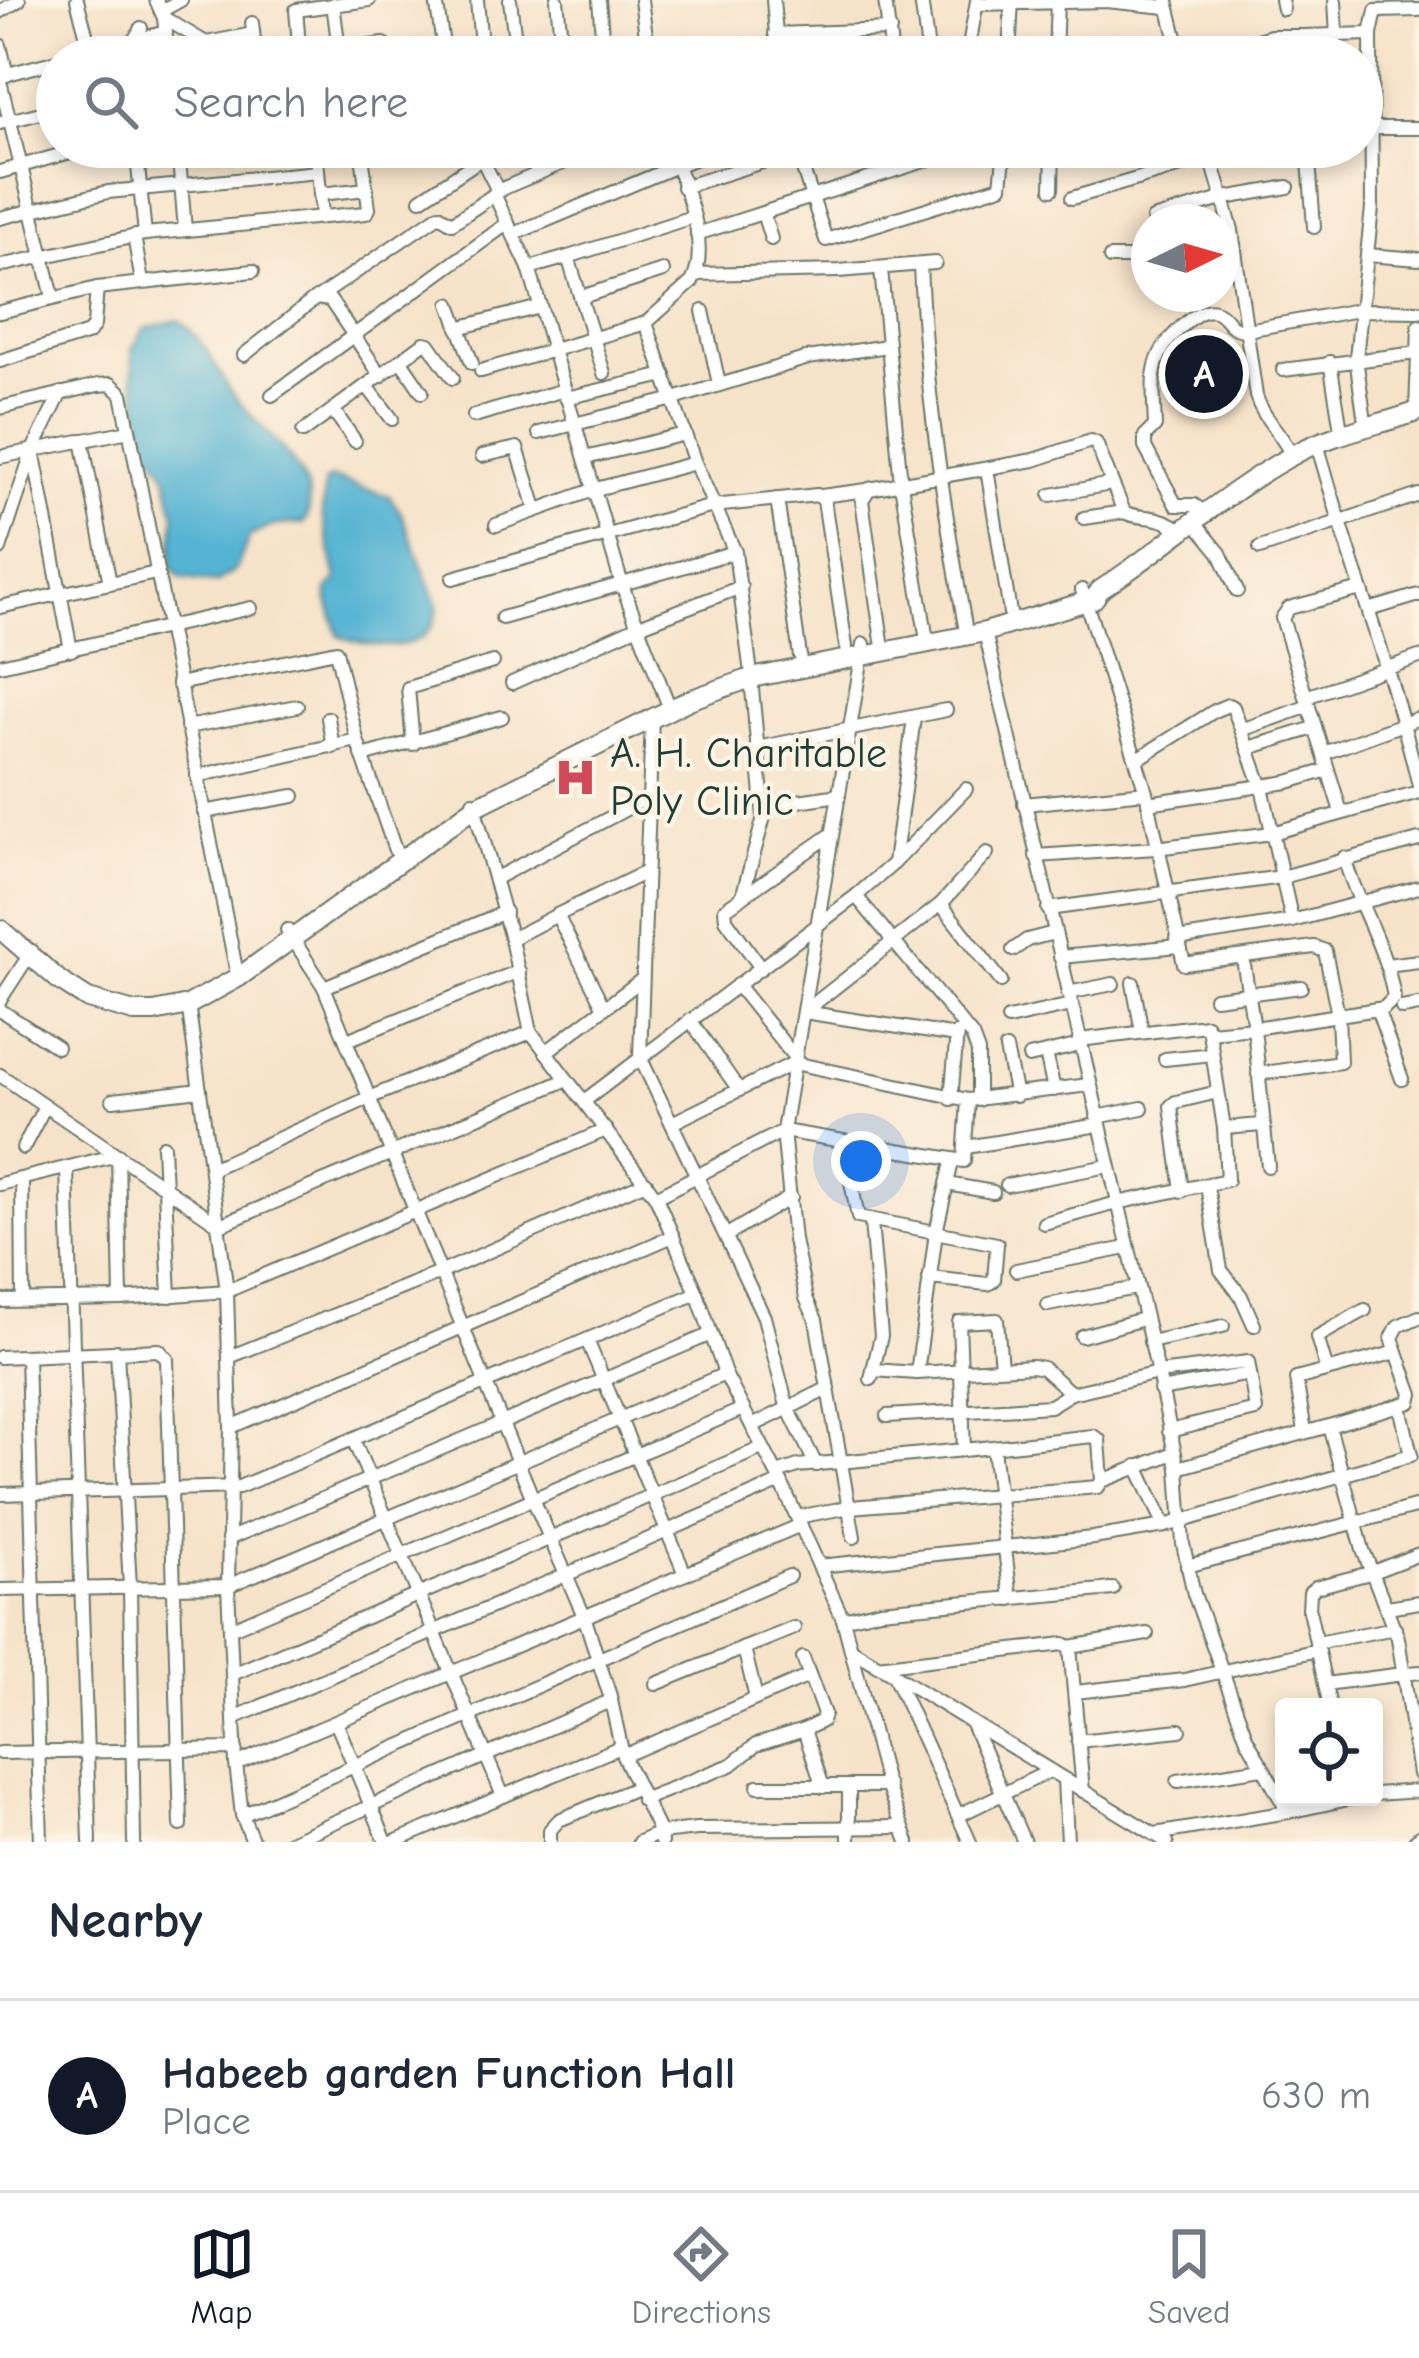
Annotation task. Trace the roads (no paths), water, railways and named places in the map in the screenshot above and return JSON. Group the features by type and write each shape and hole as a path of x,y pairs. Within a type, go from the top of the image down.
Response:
{"highway":[{"path":"0,929 97,995 123,1003 188,1001 239,977 395,850 474,803 663,708 800,656 975,629 1089,594 1292,455 1316,443 1418,412"},
{"path":"750,672 863,646 975,629 1010,613 1089,594"},
{"path":"188,1001 474,803"},
{"path":"0,914 32,952"}],"street":[{"path":"0,12 19,0"},
{"path":"133,36 181,0"},
{"path":"298,36 296,10 369,0"},
{"path":"436,0 442,36"},
{"path":"477,0 480,36"},
{"path":"510,0 514,36"},
{"path":"557,0 561,36"},
{"path":"599,0 602,36"},
{"path":"641,0 646,36"},
{"path":"773,0 776,34 890,30"},
{"path":"885,0 890,36"},
{"path":"921,0 926,36"},
{"path":"971,36 977,2 1106,0 1167,3 1176,36"},
{"path":"1010,36 1012,1"},
{"path":"1056,36 1057,1"},
{"path":"1336,1 1336,34"},
{"path":"82,2 88,36"},
{"path":"333,4 338,36"},
{"path":"1303,36 1371,34 1376,10 1419,10"},
{"path":"162,15 195,36"},
{"path":"230,36 253,29 254,36"},
{"path":"0,45 5,122 21,166 53,297"},
{"path":"2,77 36,67"},
{"path":"5,122 36,114"},
{"path":"1383,128 1419,128"},
{"path":"0,172 36,162"},
{"path":"138,168 142,282"},
{"path":"180,168 185,230"},
{"path":"318,168 322,216"},
{"path":"0,266 140,235 368,212 364,168"},
{"path":"465,168 426,195 452,223 496,193 554,168"},
{"path":"486,168 529,268 663,708 647,798 640,1057 764,1317 788,1406 816,1465"},
{"path":"272,395 353,334 511,228 666,168"},
{"path":"435,354 474,363 553,350 646,322 665,308 696,274 697,234 677,168"},
{"path":"683,187 744,168"},
{"path":"807,168 823,238 830,240 1001,186 1003,168"},
{"path":"697,234 903,168"},
{"path":"1052,168 1052,189"},
{"path":"1072,198 1162,168"},
{"path":"1215,168 1225,204"},
{"path":"1310,168 1314,227"},
{"path":"1366,429 1356,358 1372,208 1370,168"},
{"path":"0,218 108,192 318,172"},
{"path":"1204,204 1288,187"},
{"path":"320,194 367,189"},
{"path":"763,213 771,239"},
{"path":"244,355 401,238 443,215"},
{"path":"529,268 692,217"},
{"path":"1366,255 1419,260"},
{"path":"568,257 604,373"},
{"path":"1110,258 1131,258"},
{"path":"696,274 927,264 922,330 940,478 975,629 1024,804 1158,1373 1178,1468 1187,1566 1221,1672 1262,1768 1288,1812"},
{"path":"880,269 901,484 926,634"},
{"path":"0,312 97,288 253,271"},
{"path":"581,297 663,271"},
{"path":"0,361 89,333 97,288"},
{"path":"318,298 330,300 380,376"},
{"path":"1239,302 1261,412 1292,455"},
{"path":"450,304 474,363"},
{"path":"458,328 540,307"},
{"path":"1237,590 1230,569 1192,520 1194,505 1178,507 1145,447 1145,436 1155,426 1154,365 1169,338 1195,315 1215,311 1228,325 1246,330 1358,310 1419,311"},
{"path":"703,311 719,384"},
{"path":"646,322 695,463 734,552 741,587 764,806 742,897"},
{"path":"1418,412 1419,326"},
{"path":"303,432 427,342 453,378"},
{"path":"538,434 808,358 887,346"},
{"path":"1283,370 1417,353"},
{"path":"401,361 422,392"},
{"path":"1330,362 1342,436"},
{"path":"473,416 665,375"},
{"path":"0,408 98,385 119,388 236,969"},
{"path":"367,386 392,419"},
{"path":"0,549 33,450 61,393"},
{"path":"333,410 355,441"},
{"path":"0,457 129,431"},
{"path":"585,458 685,434"},
{"path":"82,440 110,583"},
{"path":"453,578 713,506 940,478 1034,460 1091,440 1124,512"},
{"path":"1036,856 1156,848 1272,833 1419,789 1412,720 1384,669 1316,443"},
{"path":"482,456 517,448 536,508 533,514 496,525"},
{"path":"33,450 71,650"},
{"path":"536,508 695,463"},
{"path":"987,469 1010,613"},
{"path":"1051,496 1111,484"},
{"path":"854,1537 816,1320 806,1298 794,1240 783,1131 863,646 862,500 868,489"},
{"path":"1260,548 1419,495"},
{"path":"821,496 863,646"},
{"path":"777,499 800,656"},
{"path":"1084,518 1124,512 1192,520"},
{"path":"502,618 734,552"},
{"path":"0,607 156,573"},
{"path":"512,683 741,587"},
{"path":"1341,812 1283,612 1361,589"},
{"path":"1089,594 1147,798 1182,961 1188,965 1320,947 1324,951 1338,1015 1340,1062 1258,1073"},
{"path":"1369,610 1419,595"},
{"path":"0,665 250,608"},
{"path":"178,684 336,651 357,740 395,850"},
{"path":"1244,729 1419,658"},
{"path":"412,744 407,688 494,662"},
{"path":"187,727 297,706"},
{"path":"1136,760 1222,706 1233,707 1262,787 1292,921"},
{"path":"757,748 946,710"},
{"path":"363,756 502,717"},
{"path":"328,718 332,747"},
{"path":"894,863 914,718"},
{"path":"1324,753 1412,720"},
{"path":"1250,748 1314,728"},
{"path":"197,776 357,740"},
{"path":"1024,804 1262,787 1328,770"},
{"path":"584,1101 856,896 966,789"},
{"path":"764,806 839,795"},
{"path":"204,812 294,796"},
{"path":"496,878 647,798"},
{"path":"474,803 512,939 531,1031 656,1197 725,1374 779,1477 843,1619 908,1842"},
{"path":"761,968 724,913 832,834"},
{"path":"1048,909 1282,877 1419,840"},
{"path":"805,1012 940,904 987,853"},
{"path":"1209,1033 1391,1004 1394,998 1386,965 1357,901 1344,858"},
{"path":"512,939 644,873"},
{"path":"1060,957 1292,921 1419,887"},
{"path":"656,1197 783,1131 964,1161 978,1052 958,1020 856,896"},
{"path":"940,904 1000,981"},
{"path":"324,987 505,912"},
{"path":"557,915 604,1009"},
{"path":"1269,925 1274,954"},
{"path":"1013,950 1027,940 1054,933"},
{"path":"290,934 324,987 568,1574 599,1660 622,1752 661,1837"},
{"path":"0,1000 32,952"},
{"path":"1243,959 1268,1166"},
{"path":"1386,965 1419,961"},
{"path":"347,1040 519,971"},
{"path":"546,1052 640,981"},
{"path":"1133,982 1142,1032"},
{"path":"1008,1018 1113,984"},
{"path":"736,985 795,1061 951,1099 1089,1085"},
{"path":"1215,998 1301,986"},
{"path":"188,1001 227,1291 228,1586 234,1718 242,1815 253,1842"},
{"path":"1402,1008 1419,1005"},
{"path":"1377,1009 1402,1079"},
{"path":"0,1010 57,1047"},
{"path":"805,1012 956,1036"},
{"path":"690,1020 739,1090"},
{"path":"951,1099 958,1020"},
{"path":"1029,1057 1080,1042 1206,1025 1229,1175 1222,1183 1117,1203 1045,1223"},
{"path":"212,1168 531,1031"},
{"path":"1006,1048 1016,1096"},
{"path":"1046,1053 1054,1090"},
{"path":"1165,1059 1212,1054"},
{"path":"672,1123 795,1061"},
{"path":"0,1093 4,1078 220,1225"},
{"path":"220,1225 566,1080"},
{"path":"113,1100 200,1090"},
{"path":"1183,1191 1171,1106 1218,1092"},
{"path":"23,1148 45,1106"},
{"path":"966,1148 1142,1108"},
{"path":"1224,1128 1262,1125"},
{"path":"0,1301 227,1291 606,1130"},
{"path":"843,1142 858,1217 997,1244 994,1280 988,1284 929,1278"},
{"path":"164,1146 170,1296"},
{"path":"0,1184 118,1155"},
{"path":"118,1155 121,1299"},
{"path":"917,1373 936,1232 952,1162"},
{"path":"1007,1185 1108,1166"},
{"path":"67,1169 90,1842"},
{"path":"22,1179 23,1300"},
{"path":"229,1357 442,1272 646,1182"},
{"path":"947,1184 993,1192"},
{"path":"1207,1186 1221,1270 1254,1324"},
{"path":"727,1234 791,1197"},
{"path":"871,1222 881,1336 872,1374 1043,1368 1071,1393"},
{"path":"231,1426 673,1236"},
{"path":"1016,1270 1127,1248"},
{"path":"1048,1305 1136,1288"},
{"path":"0,1494 230,1487 697,1293"},
{"path":"1327,1371 1317,1336 1365,1310"},
{"path":"1178,1468 1400,1406 1412,1398 1393,1331 1419,1317"},
{"path":"964,1450 958,1370 962,1319 997,1320 1000,1367"},
{"path":"1082,1336 1144,1319"},
{"path":"1150,1342 1223,1326"},
{"path":"228,1539 709,1335"},
{"path":"587,1340 685,1574"},
{"path":"0,1358 159,1349 167,1359 182,1826"},
{"path":"117,1351 127,1488 134,1842"},
{"path":"1305,1432 1296,1379 1397,1352"},
{"path":"27,1356 41,1842"},
{"path":"887,1416 1050,1406 1071,1393 1158,1373 1248,1362 1256,1410 1169,1432"},
{"path":"0,1590 228,1586 725,1374"},
{"path":"1160,1390 1250,1374"},
{"path":"752,1426 829,1388"},
{"path":"819,1566 1165,1526 1341,1478 1411,1455 1400,1406"},
{"path":"232,1628 743,1409"},
{"path":"1328,1426 1370,1573 1395,1628 1415,1722 1419,1774"},
{"path":"234,1718 668,1532 779,1477 816,1465 1093,1436 1099,1440 1102,1481"},
{"path":"353,1438 503,1796"},
{"path":"235,1672 762,1448"},
{"path":"993,1448 1011,1599"},
{"path":"0,1753 181,1750 236,1757 337,1722 799,1521 850,1507 1098,1487 1102,1481 1174,1453"},
{"path":"1137,1466 1165,1526"},
{"path":"1187,1566 1419,1506"},
{"path":"1328,1698 1309,1610 1310,1592 1419,1554"},
{"path":"242,1815 789,1576"},
{"path":"843,1619 880,1610 1113,1589"},
{"path":"1387,1607 1419,1602"},
{"path":"656,1684 794,1628"},
{"path":"1075,1692 1221,1672 1395,1628"},
{"path":"878,1666 1070,1647 1147,1634"},
{"path":"1070,1647 1083,1791"},
{"path":"744,1648 756,1698"},
{"path":"853,1650 1167,1842"},
{"path":"550,1842 552,1825 731,1765 756,1745 804,1730 824,1718 803,1658"},
{"path":"1325,1684 1419,1672"},
{"path":"337,1722 390,1842 809,1676"},
{"path":"895,1678 970,1842"},
{"path":"289,1842 610,1701"},
{"path":"971,1722 1024,1842"},
{"path":"804,1730 823,1787"},
{"path":"1078,1741 1180,1730"},
{"path":"1178,1781 1262,1768"},
{"path":"959,1815 1050,1771"},
{"path":"1064,1779 1066,1842"},
{"path":"758,1786 888,1786"},
{"path":"849,1786 849,1835"},
{"path":"1383,1793 1419,1790"},
{"path":"1154,1834 1315,1806"},
{"path":"639,1842 698,1829 849,1835 901,1827"}],"water":[{"path":"178,320 202,343 229,389 297,469 309,505 304,523 275,525 250,536 235,571 216,583 181,578 171,566 175,516 166,474 146,443 133,375 132,349 145,328"},
{"path":"332,478 389,496 401,513 438,606 434,622 413,641 384,646 339,636 328,601 328,589 337,579 322,514 325,481"}],"place":[{"name":"Habeeb garden Function Hall","path":"1204,374"},
{"name":"A. H. Charitable Poly Clinic","path":"576,777"}]}
